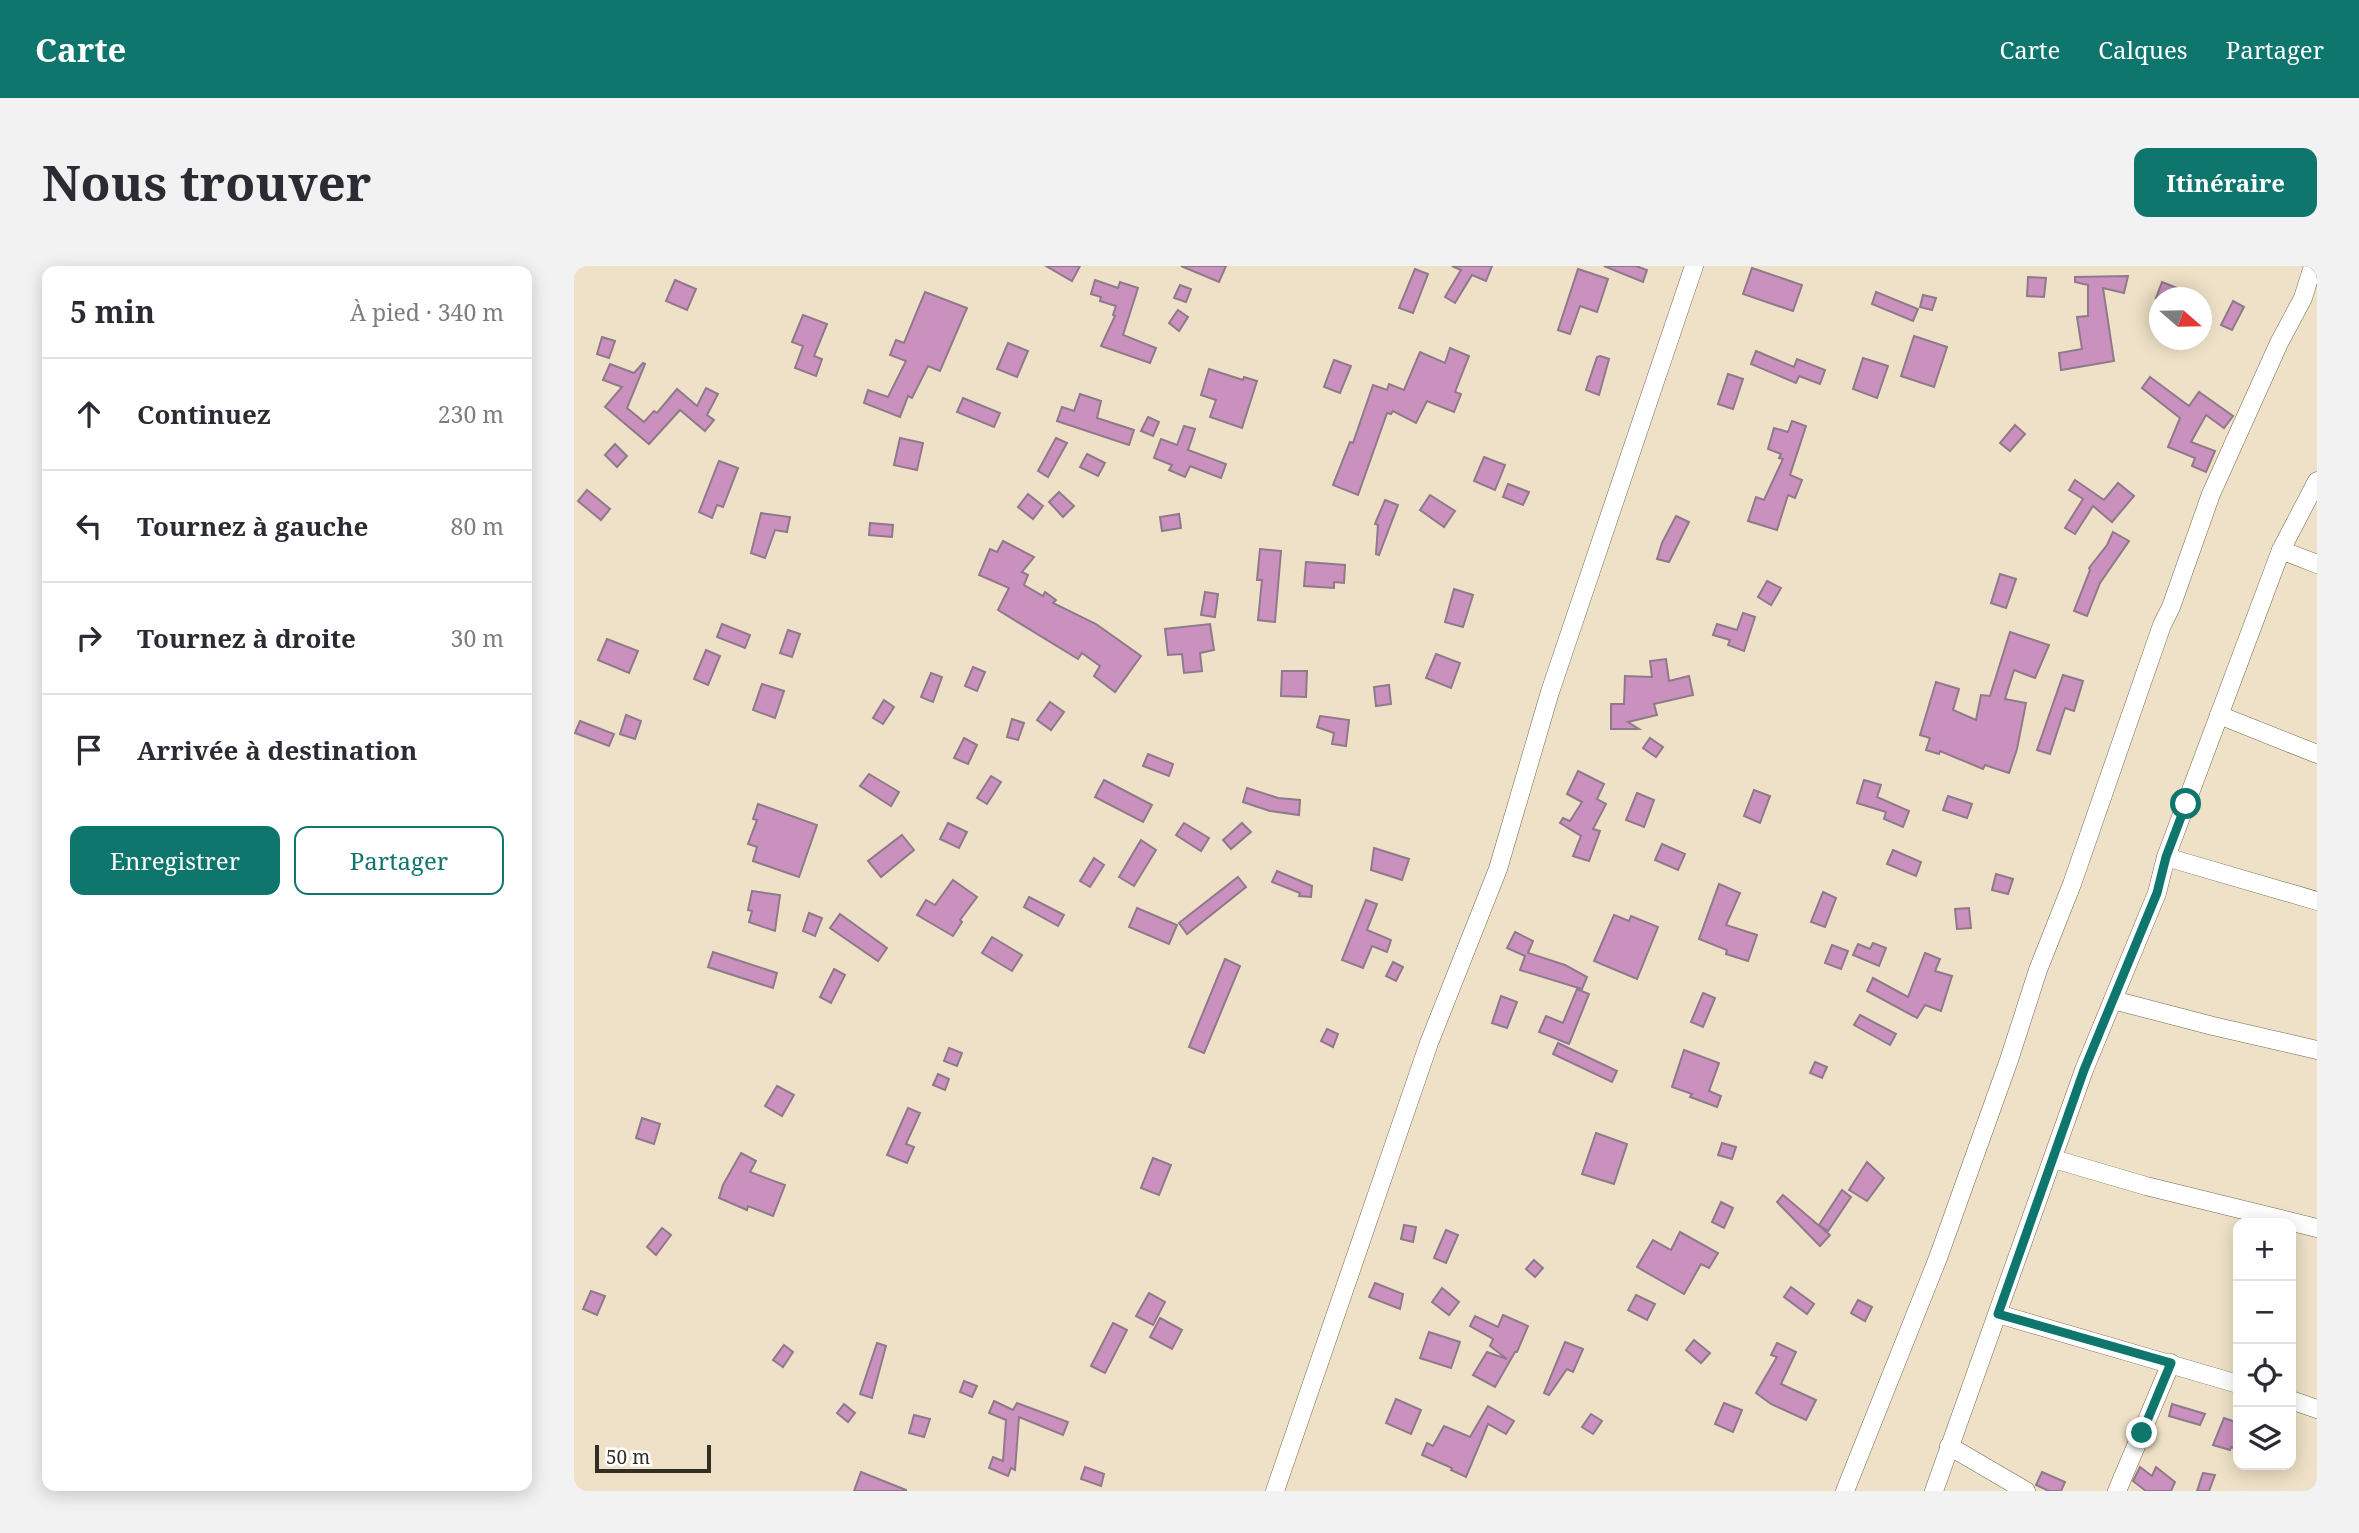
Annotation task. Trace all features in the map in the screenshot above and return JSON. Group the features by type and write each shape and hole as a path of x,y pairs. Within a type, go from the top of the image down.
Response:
{"street":[{"path":"1275,1491 1429,1043 1498,869 1550,692 1693,266"},
{"path":"1845,1491 1938,1258 2009,1060 2041,960 2072,884 2162,625 2171,607 2211,494 2279,343 2303,298 2313,266"},
{"path":"1934,1491 2084,1070 2153,905 2166,857 2280,550 2317,481"},
{"path":"2280,550 2317,564"},
{"path":"2219,715 2317,754"},
{"path":"2166,857 2317,901"},
{"path":"2113,1000 2317,1050"},
{"path":"2054,1159 2146,1186 2317,1228"},
{"path":"1998,1314 2233,1382"},
{"path":"2117,1491 2171,1363"},
{"path":"2296,1402 2317,1409"},
{"path":"1949,1446 2026,1491"}],"building":[{"path":"1046,266 1080,266 1072,281"},
{"path":"1181,266 1226,266 1219,282"},
{"path":"1452,266 1492,266 1486,281 1472,275 1455,303 1445,297 1461,270"},
{"path":"1604,266 1636,266 1647,270 1643,282"},
{"path":"1752,268 1802,285 1793,311 1743,294"},
{"path":"1415,269 1428,274 1413,313 1399,308"},
{"path":"1578,269 1608,279 1597,312 1580,306 1570,334 1558,330"},
{"path":"2128,276 2124,293 2103,288 2114,361 2061,370 2059,353 2082,349 2077,317 2088,316 2088,285 2075,282 2075,277"},
{"path":"2028,277 2046,278 2044,297 2027,296"},
{"path":"675,280 696,289 687,310 666,301"},
{"path":"1095,280 1118,288 1120,282 1138,288 1123,335 1156,348 1150,363 1101,346 1115,316 1116,306 1100,301 1101,297 1091,294"},
{"path":"2162,282 2174,287 2160,287"},
{"path":"1180,285 1191,289 1186,302 1174,298"},
{"path":"925,292 967,308 940,371 928,366 912,398 908,396 900,417 864,403 868,390 888,397 906,361 890,355 896,340 904,343"},
{"path":"1876,292 1918,309 1913,321 1872,304"},
{"path":"1923,295 1936,298 1932,310 1920,307"},
{"path":"2233,301 2244,307 2232,330 2221,325"},
{"path":"1178,310 1188,317 1179,331 1169,323"},
{"path":"803,315 827,324 814,356 822,359 816,376 795,368 803,346 792,342"},
{"path":"1914,336 1947,347 1934,387 1901,376"},
{"path":"602,337 615,341 609,358 597,354"},
{"path":"1008,343 1028,351 1017,377 997,369"},
{"path":"1450,348 1469,356 1455,392 1461,394 1454,412 1427,401 1416,423 1393,411 1391,414 1387,413 1358,495 1333,485 1350,442 1353,443 1373,385 1387,390 1389,384 1404,390 1420,352 1445,363"},
{"path":"1756,351 1794,367 1797,359 1825,370 1820,384 1799,376 1796,383 1751,364"},
{"path":"1597,357 1609,359 1599,395 1586,390"},
{"path":"1863,358 1888,366 1877,398 1853,389"},
{"path":"1334,360 1351,366 1340,393 1324,387"},
{"path":"610,364 634,373 645,364 627,408 644,422 654,411 657,413 677,389 697,406 706,388 718,394 707,415 714,420 705,431 680,410 649,444 605,407 622,387 603,380"},
{"path":"1209,369 1243,380 1244,377 1257,381 1242,428 1210,417 1216,400 1201,395"},
{"path":"1728,374 1743,379 1733,409 1718,404"},
{"path":"2150,377 2189,406 2199,392 2233,416 2224,428 2206,415 2191,442 2215,451 2206,472 2192,466 2195,458 2168,447 2180,418 2142,388"},
{"path":"1080,394 1101,401 1097,418 1134,430 1129,445 1057,421 1062,407 1074,411"},
{"path":"963,398 1000,413 994,427 957,412"},
{"path":"1148,417 1159,422 1153,436 1141,431"},
{"path":"1792,421 1806,426 1790,475 1802,480 1795,498 1788,495 1777,530 1748,521 1756,497 1764,500 1783,459 1779,458 1781,454 1768,449 1774,428 1788,432"},
{"path":"2015,425 2025,434 2010,451 2000,443"},
{"path":"1184,426 1195,429 1188,450 1226,464 1221,478 1190,466 1185,477 1169,470 1172,465 1154,458 1161,439 1177,445"},
{"path":"900,438 923,443 917,470 894,465"},
{"path":"1056,438 1067,443 1048,477 1038,471"},
{"path":"615,444 627,456 617,467 605,455"},
{"path":"1087,454 1105,463 1098,476 1080,467"},
{"path":"1484,457 1505,465 1495,490 1474,481"},
{"path":"719,461 738,468 723,507 717,505 712,518 699,512"},
{"path":"2075,480 2104,500 2118,483 2134,496 2112,522 2093,506 2075,534 2065,528 2083,499 2069,490"},
{"path":"1508,484 1529,492 1523,505 1503,497"},
{"path":"587,490 610,509 601,520 578,501"},
{"path":"1059,492 1074,506 1063,517 1049,502"},
{"path":"1028,494 1043,506 1033,519 1018,507"},
{"path":"1430,495 1455,511 1444,527 1420,510"},
{"path":"1385,500 1398,505 1379,555 1376,554 1378,525 1375,524"},
{"path":"761,513 790,517 787,532 775,530 765,558 751,553"},
{"path":"1179,514 1181,528 1162,531 1160,517"},
{"path":"1676,516 1689,522 1669,562 1657,559 1662,543"},
{"path":"870,523 893,525 892,537 869,535"},
{"path":"2113,532 2129,541 2100,583 2087,616 2074,611 2089,568 2107,545"},
{"path":"1003,541 1034,557 1022,572 1028,575 1024,585 1043,596 1045,592 1056,600 1053,603 1096,624 1141,656 1115,692 1094,676 1100,666 1082,653 1078,659 998,610 1009,588 979,575 990,549 997,552"},
{"path":"1260,549 1281,551 1275,622 1258,620 1262,580 1257,580"},
{"path":"1306,562 1345,565 1344,583 1334,582 1334,588 1304,586"},
{"path":"2000,574 2016,579 2006,608 1991,603"},
{"path":"1767,581 1781,588 1771,605 1758,597"},
{"path":"1454,589 1473,595 1463,627 1445,622"},
{"path":"1205,592 1218,594 1215,617 1201,615"},
{"path":"1743,613 1755,617 1744,651 1728,645 1730,640 1713,635 1717,624 1737,630"},
{"path":"722,624 750,635 745,648 717,637"},
{"path":"1210,624 1214,650 1200,653 1202,671 1184,673 1182,654 1168,655 1165,629"},
{"path":"788,630 800,634 792,657 780,653"},
{"path":"2010,632 2049,645 2035,678 2014,670 2005,699 2026,703 2017,749 2009,773 1985,765 1983,769 1940,751 1939,754 1926,750 1930,738 1920,735 1936,682 1959,689 1953,710 1976,720 1981,695 1990,696"},
{"path":"607,639 638,651 629,673 598,660"},
{"path":"706,650 720,656 708,685 694,679"},
{"path":"1436,654 1460,663 1451,688 1426,678"},
{"path":"1666,659 1669,681 1689,676 1693,695 1654,704 1657,715 1628,722 1639,729 1611,729 1611,704 1624,704 1625,676 1652,677 1650,661"},
{"path":"973,667 985,672 977,691 965,686"},
{"path":"1282,671 1307,671 1306,697 1281,696"},
{"path":"931,673 942,677 933,702 921,697"},
{"path":"2063,675 2083,681 2074,711 2065,708 2050,754 2037,750"},
{"path":"762,684 784,691 775,718 753,710"},
{"path":"1389,685 1391,704 1376,706 1374,687"},
{"path":"884,700 894,707 883,724 873,718"},
{"path":"1050,702 1064,712 1051,730 1037,720"},
{"path":"626,715 641,721 635,739 620,734"},
{"path":"1320,716 1349,720 1346,746 1332,744 1334,733 1317,727"},
{"path":"1012,719 1024,723 1018,740 1007,737"},
{"path":"580,721 614,734 609,746 575,733"},
{"path":"964,738 977,745 968,764 954,758"},
{"path":"1650,738 1663,747 1656,757 1643,748"},
{"path":"1148,754 1173,764 1169,776 1143,766"},
{"path":"1578,771 1604,784 1597,799 1606,804 1593,829 1600,831 1589,861 1573,856 1581,836 1560,823 1563,818 1570,821 1582,802 1567,794"},
{"path":"869,774 899,792 891,806 860,786"},
{"path":"991,776 1001,782 987,804 977,798"},
{"path":"1104,780 1152,805 1143,822 1095,797"},
{"path":"1864,780 1881,785 1877,797 1909,811 1903,827 1884,819 1886,812 1857,803"},
{"path":"1247,788 1278,798 1300,800 1299,815 1270,811 1243,802"},
{"path":"1754,790 1770,796 1760,823 1744,816"},
{"path":"1637,793 1654,800 1644,827 1626,820"},
{"path":"1948,796 1972,804 1967,818 1943,810"},
{"path":"758,804 817,825 799,877 753,861 757,847 748,844 757,820 753,819"},
{"path":"948,823 967,832 959,848 940,839"},
{"path":"1184,823 1209,838 1201,851 1176,835"},
{"path":"1242,823 1251,832 1231,849 1223,840"},
{"path":"902,835 914,850 881,877 868,861"},
{"path":"1141,840 1156,850 1134,886 1119,877"},
{"path":"1662,844 1685,854 1678,870 1655,860"},
{"path":"1374,848 1409,859 1402,880 1371,870"},
{"path":"1893,850 1921,862 1916,876 1887,864"},
{"path":"1094,858 1104,865 1090,887 1080,881"},
{"path":"1277,871 1312,886 1311,897 1299,896 1300,893 1272,882"},
{"path":"1996,874 2013,879 2008,894 1992,890"},
{"path":"1238,877 1246,887 1187,934 1179,923"},
{"path":"953,880 977,897 960,920 962,922 953,936 917,915 926,900 935,905"},
{"path":"1719,884 1740,893 1726,925 1757,935 1748,961 1726,954 1727,950 1699,939"},
{"path":"752,891 780,895 775,931 749,922 752,911 748,910"},
{"path":"1823,892 1836,898 1825,927 1811,922"},
{"path":"1029,897 1064,915 1058,926 1024,907"},
{"path":"1366,900 1377,904 1367,930 1391,940 1387,952 1372,946 1363,968 1342,960"},
{"path":"1137,908 1177,925 1169,944 1129,927"},
{"path":"1969,908 1971,928 1957,929 1955,909"},
{"path":"809,913 822,918 815,936 803,931"},
{"path":"840,914 887,948 878,961 830,928"},
{"path":"1614,915 1629,921 1631,916 1658,927 1637,979 1594,961"},
{"path":"1515,932 1533,941 1528,953 1565,965 1587,977 1582,989 1520,970 1525,956 1507,948"},
{"path":"992,937 1022,955 1012,971 982,953"},
{"path":"1873,943 1886,948 1879,966 1853,955 1858,944 1870,949"},
{"path":"1832,945 1848,951 1841,969 1825,963"},
{"path":"713,952 777,973 773,988 708,967"},
{"path":"1925,953 1940,959 1935,971 1952,976 1941,1011 1925,1005 1917,1018 1867,991 1873,978 1908,997"},
{"path":"1225,959 1240,966 1204,1053 1189,1047"},
{"path":"1393,962 1403,967 1396,981 1386,976"},
{"path":"834,969 845,975 831,1003 820,997"},
{"path":"1577,989 1589,994 1569,1044 1539,1032 1546,1016 1563,1023"},
{"path":"1703,993 1715,998 1703,1027 1691,1022"},
{"path":"1501,996 1517,1002 1507,1028 1492,1023"},
{"path":"1860,1015 1896,1034 1890,1045 1854,1025"},
{"path":"1327,1029 1338,1034 1333,1047 1321,1041"},
{"path":"1558,1043 1617,1071 1612,1082 1553,1054"},
{"path":"949,1048 962,1053 957,1066 944,1061"},
{"path":"1684,1050 1719,1063 1709,1091 1721,1096 1717,1107 1672,1087"},
{"path":"1815,1062 1827,1067 1822,1078 1810,1073"},
{"path":"938,1074 949,1079 945,1090 933,1085"},
{"path":"777,1086 794,1095 782,1116 765,1106"},
{"path":"908,1108 920,1113 906,1144 914,1147 907,1163 887,1155"},
{"path":"642,1118 660,1124 654,1144 636,1138"},
{"path":"1596,1133 1627,1144 1614,1184 1582,1174"},
{"path":"1722,1143 1736,1147 1732,1159 1718,1155"},
{"path":"741,1153 756,1161 750,1172 785,1185 773,1216 748,1206 747,1210 719,1198 723,1185"},
{"path":"1153,1158 1171,1165 1159,1195 1141,1188"},
{"path":"1867,1162 1884,1178 1867,1201 1849,1190"},
{"path":"1842,1190 1851,1197 1828,1231 1819,1225"},
{"path":"1783,1195 1830,1235 1820,1246 1777,1202"},
{"path":"1721,1202 1733,1208 1724,1228 1712,1222"},
{"path":"1404,1225 1416,1227 1413,1242 1401,1239"},
{"path":"662,1228 671,1235 656,1255 647,1247"},
{"path":"1446,1230 1458,1235 1446,1263 1434,1258"},
{"path":"1680,1232 1718,1253 1709,1268 1701,1264 1684,1294 1637,1267 1653,1240 1671,1250"},
{"path":"1534,1260 1543,1268 1535,1277 1526,1269"},
{"path":"1375,1283 1403,1294 1400,1309 1369,1297"},
{"path":"1791,1287 1814,1304 1807,1314 1784,1297"},
{"path":"1442,1288 1459,1302 1449,1315 1432,1302"},
{"path":"591,1291 605,1296 597,1315 583,1309"},
{"path":"1149,1293 1165,1302 1153,1325 1136,1316"},
{"path":"1636,1295 1655,1304 1647,1320 1628,1310"},
{"path":"1858,1300 1872,1307 1865,1321 1851,1313"},
{"path":"1503,1315 1528,1326 1517,1352 1495,1387 1473,1375 1487,1352 1507,1359 1490,1346 1493,1339 1470,1326 1475,1316 1498,1327"},
{"path":"1160,1318 1182,1330 1172,1349 1150,1337"},
{"path":"1113,1323 1127,1330 1105,1373 1091,1366"},
{"path":"1429,1332 1460,1342 1451,1368 1420,1358"},
{"path":"1694,1340 1710,1353 1701,1363 1686,1350"},
{"path":"1565,1342 1583,1349 1573,1372 1567,1369 1549,1395 1544,1393"},
{"path":"877,1343 886,1346 872,1398 860,1394"},
{"path":"1777,1343 1796,1352 1781,1384 1816,1400 1806,1420 1771,1404 1756,1393 1777,1357 1771,1355"},
{"path":"784,1345 793,1352 783,1367 773,1360"},
{"path":"964,1381 977,1386 972,1397 960,1392"},
{"path":"1396,1399 1421,1410 1411,1434 1386,1423"},
{"path":"994,1401 1013,1410 1017,1403 1068,1422 1063,1435 1019,1417 1015,1470 1011,1468 1008,1476 989,1468 993,1457 1003,1461 1006,1420 989,1413"},
{"path":"1724,1403 1742,1410 1733,1432 1715,1424"},
{"path":"844,1404 855,1413 848,1422 837,1413"},
{"path":"2172,1404 2205,1414 2200,1425 2169,1416"},
{"path":"1488,1406 1514,1421 1506,1434 1488,1424 1466,1477 1422,1455 1427,1443 1433,1446 1444,1426 1470,1437"},
{"path":"1591,1414 1602,1421 1593,1434 1582,1427"},
{"path":"914,1415 930,1419 924,1437 909,1433"},
{"path":"2224,1418 2233,1421 2233,1448 2230,1450 2213,1445"},
{"path":"1085,1467 1104,1474 1101,1486 1081,1479"},
{"path":"2140,1467 2152,1476 2156,1467 2175,1482 2171,1491 2146,1491 2133,1481"},
{"path":"861,1472 906,1490 906,1491 854,1491"},
{"path":"2042,1472 2065,1482 2061,1491 2049,1491 2036,1485"},
{"path":"2203,1473 2215,1475 2209,1491 2197,1491"}],"route":[{"path":"2142,1433 2171,1363 1998,1314 2084,1070 2143,930 2186,804"}]}
